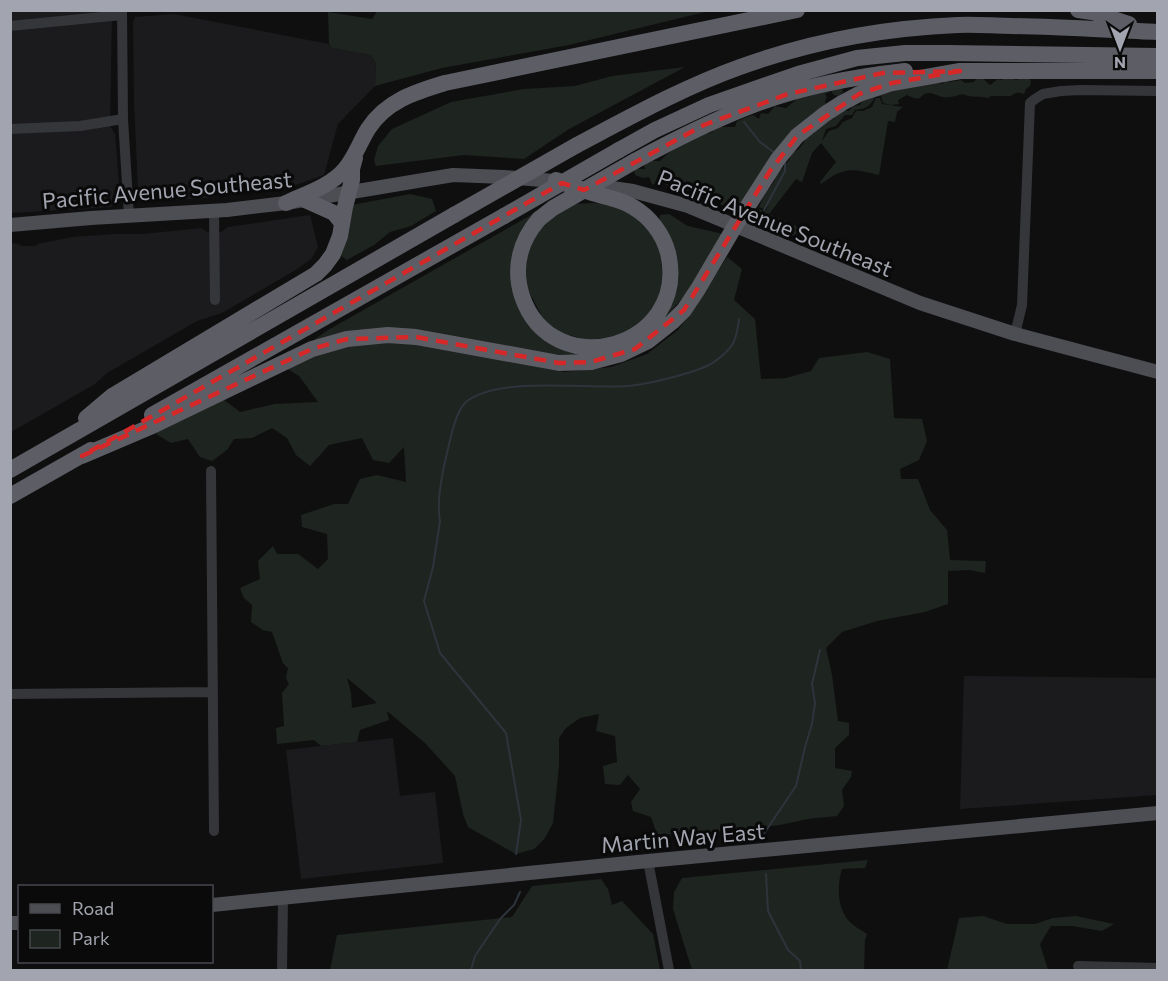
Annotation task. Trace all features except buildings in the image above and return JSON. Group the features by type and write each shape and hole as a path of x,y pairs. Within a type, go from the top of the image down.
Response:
{"highway":[{"path":"286,203 329,183 345,170 369,128 382,111 415,92 445,83 797,10"},
{"path":"1078,10 1092,12 1154,32"},
{"path":"10,470 577,145 687,89 740,67 795,50 849,38 959,25 1071,27 1154,32"},
{"path":"10,496 618,150 709,105 798,74 857,58 905,53 948,52 1158,56"},
{"path":"556,180 603,196 619,200 633,207 645,216 659,232 667,250 670,276 663,304 645,328 631,338 612,345 600,347 572,344 556,338 536,321 521,292 518,275 519,257 524,242 545,213 559,205 635,160 704,125 750,106 788,94 883,73 927,69 1158,71"},
{"path":"81,456 150,427 312,349 347,339 388,335 416,337 559,363 591,362 621,354 648,341 684,310 770,171 797,136 825,114 860,94 892,82 960,70"},
{"path":"47,449 112,396 316,274 333,254 340,236 358,148"},
{"path":"305,200 334,213 342,223"}],"main road":[{"name":"Pacific Avenue Southeast","path":"10,225 214,212 286,203 453,175 556,180 633,191 688,206 903,296 1015,334 1158,372"},
{"name":"Martin Way East","path":"213,905 1158,813"}],"street":[{"path":"10,26 122,13 123,119 129,216"},
{"path":"1015,334 1022,305 1030,103 1043,94 1061,91 1158,91"},
{"path":"10,129 80,126 123,119"},
{"path":"214,212 215,300"},
{"path":"211,471 214,831"},
{"path":"10,694 212,692"},
{"path":"648,861 669,970"},
{"path":"282,970 283,898"},
{"path":"1078,966 1158,968"}],"highlighted area":[{"path":"960,71 892,83 859,94 797,136 770,171 684,310 635,349 591,362 559,363 416,337 347,339 312,349 82,456 562,183 584,190 704,125 788,94 883,73"}],"shaded area":[{"path":"11,11 112,11 110,126 115,134 120,196 117,204 110,207 11,213"},
{"path":"174,14 329,44 332,48 371,55 376,64 375,86 338,124 324,175 296,185 217,192 214,197 210,198 150,201 142,197 138,189 133,22 135,17"},
{"path":"310,215 318,247 312,258 299,268 222,313 197,321 107,373 95,384 11,432 10,243 36,246 72,237 146,234 202,228 207,232 221,232 228,227"},
{"path":"964,676 1157,678 1157,795 960,809"},
{"path":"393,738 400,796 435,792 443,863 301,879 286,750"}],"green space":[{"path":"378,10 709,11 569,45 442,68 375,86 376,64 371,55 332,48 329,44 328,12 372,19"},
{"path":"685,67 569,129 524,159 464,155 376,166 374,160 378,146 392,129 451,102 524,89 575,86 612,76"},
{"path":"1009,77 1016,80 1026,77 1031,80 1030,86 1024,94 990,96 989,98 963,94 945,97 926,93 919,98 907,95 898,100 899,104 891,105 883,103 881,96 875,97 867,107 855,110 852,115 845,115 836,126 826,129 822,141 829,131 838,128 843,122 852,118 856,111 872,107 876,98 880,98 882,104 903,107 897,112 895,122 888,121 879,175 849,170 821,184 820,182 836,162 821,143 812,153 802,182 796,179 769,214 810,232 809,236 838,250 837,255 769,225 758,212 760,209 764,212 769,206 764,209 759,207 766,191 775,180 772,174 781,170 790,159 788,152 798,150 806,134 813,134 825,118 834,119 834,113 841,110 849,111 853,106 860,105 863,98 932,81 942,84 946,81 961,80 965,83 982,78 990,85 998,79"},
{"path":"841,87 843,92 839,96 834,95 831,91 825,94 826,104 741,208 720,204 724,197 721,195 714,196 708,193 695,195 692,190 677,190 664,183 659,186 652,184 649,177 643,178 635,175 634,169 645,169 644,165 648,161 660,161 684,143 713,132 712,127 735,127 737,121 753,115 759,119 761,113 768,114 775,106 786,108 802,95"},
{"path":"410,194 432,199 436,211 411,226 390,232 374,245 347,260 340,255 352,205"},
{"path":"554,202 524,233 521,306 589,352 578,358 432,335 315,340 328,330"},
{"path":"572,204 606,204 631,213 650,233 660,251 663,280 658,299 643,321 625,333 591,341 558,332 545,322 526,286 526,254 542,226"},
{"path":"669,214 688,226 723,234 685,295 662,321 668,305 659,223 660,215"},
{"path":"727,257 742,269 734,300 755,319 761,379 786,378 811,371 819,358 867,352 890,359 894,418 922,419 927,441 919,460 900,469 901,479 918,479 930,510 947,530 950,560 986,561 985,573 969,570 948,571 948,604 925,612 877,621 842,632 826,648 838,721 849,723 849,735 835,748 835,768 852,771 851,777 842,790 844,806 837,816 689,835 657,834 651,817 633,811 631,802 640,789 628,775 620,785 605,784 603,766 617,762 615,736 596,731 599,714 580,718 566,728 559,738 559,766 553,823 545,838 534,849 516,854 468,827 455,776 425,743 387,711 389,720 360,730 357,742 321,746 314,740 277,744 276,728 284,726 282,693 289,684 286,678 288,668 283,663 272,632 263,630 251,622 252,605 244,598 240,588 260,579 258,561 273,546 277,554 298,554 318,569 328,559 327,534 302,527 301,515 334,504 348,504 360,479 377,475 406,482 404,447 389,463 373,460 362,438 329,445 310,466 296,455 287,438 272,428 252,438 234,439 227,450 212,461 200,457 188,439 171,443 156,434 161,427 223,399 240,412 275,404 318,402 299,376 288,369 311,354 362,344 402,342 456,350 564,372 611,367 647,354 678,330","holes":["347,678 377,703 352,708"]},
{"path":"868,860 865,868 842,869 839,882 840,902 844,914 852,924 867,934 864,970 692,970 673,909 674,892 682,878"},
{"path":"601,879 608,889 612,905 622,901 653,934 660,970 330,970 337,935 512,917 532,886"},
{"path":"983,916 1007,924 1035,924 1053,918 1076,916 1114,924 1102,931 1072,926 1051,926 1040,944 1048,970 947,970 959,918"}],"waterway":[{"path":"744,122 760,142 775,153"},
{"path":"764,210 785,171 785,161"},
{"path":"516,854 521,820 506,733 440,653 424,601 433,567 440,521 439,495 442,475 457,417 466,402 480,394 499,389 544,385 628,386 644,384 706,367 731,347 739,319"},
{"path":"763,835 796,786 812,724 815,703 812,684 820,650"},
{"path":"766,874 768,911 788,950 800,961 801,970"},
{"path":"471,970 475,956 500,919 514,905 520,892"}]}
